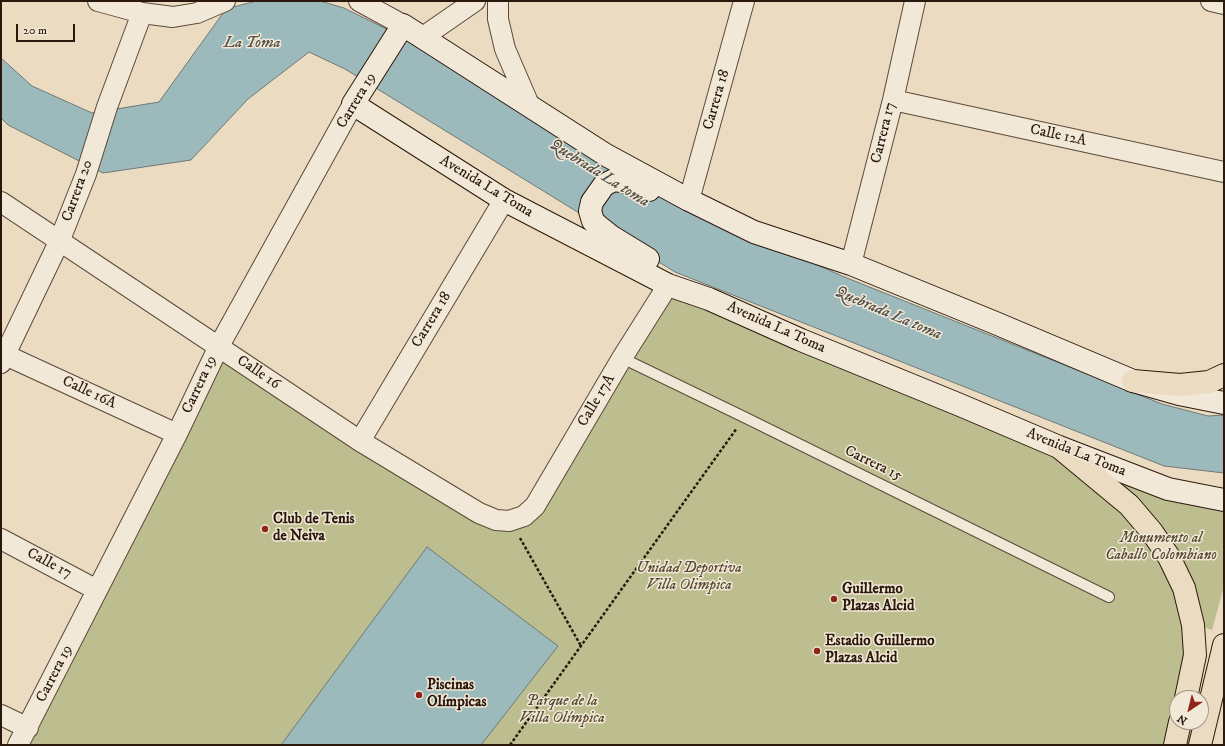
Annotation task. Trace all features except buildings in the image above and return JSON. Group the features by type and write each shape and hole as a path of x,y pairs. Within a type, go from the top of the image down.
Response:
{"main road":[{"path":"401,29 424,37 606,155 689,200 754,232"},
{"name":"Carrera 19","path":"358,97 401,29"},
{"name":"Avenida La Toma","path":"358,97 504,200 668,285 709,299 801,340 1059,447 1168,489 1224,500"},
{"path":"709,299 676,276 612,237 596,225 590,211 598,193 614,180 626,182 754,232 851,264 1133,381 1179,394 1224,403"},
{"path":"1133,381 1180,385 1209,382 1224,375"},
{"path":"1059,447 1129,505 1152,532 1169,557 1184,588 1193,625 1195,656 1188,690"},
{"path":"1200,745 1224,645"},
{"path":"1175,745 1178,730"}],"street":[{"path":"98,1 142,13 173,17 197,13 225,1"},
{"path":"359,1 401,29"},
{"path":"424,37 475,1"},
{"path":"498,1 498,19 505,49 530,107"},
{"name":"Carrera 18","path":"689,200 744,1"},
{"name":"Carrera 17","path":"851,264 893,100 915,1"},
{"path":"1212,1 1224,4"},
{"name":"Carrera 20","path":"2,357 59,242 86,174 107,108 142,13"},
{"name":"Carrera 19","path":"18,745 177,434 219,346 358,97"},
{"name":"Calle 12A","path":"893,100 1224,172"},
{"name":"Carrera 18","path":"360,441 504,200"},
{"name":"Calle 16","path":"1,202 360,441 479,513 496,520 516,518"},
{"name":"Calle 17A","path":"516,518 535,506 622,358 668,285"},
{"name":"Calle 16A","path":"2,357 177,434"},
{"name":"Calle 17","path":"1,539 97,590"},
{"path":"1,715 28,728"}],"lane":[{"name":"Carrera 15","path":"622,358 1109,597"}],"path":[{"path":"510,745 744,417"},
{"path":"516,518 581,646"}],"green space":[{"name":"Unidad Deportiva Villa Olimpica","path":"667,291 889,379 1224,497 1224,586 1212,630 1193,624 1179,690 1169,690 1169,730 1176,730 1175,745 18,745 219,346 479,513 524,516"}],"water":[{"name":"La Toma","path":"256,1 320,1 344,8 435,53 681,204 842,276 1162,404 1208,416 1224,415 1224,473 1164,466 675,272 345,69 309,52 248,99 191,160 103,173 8,125 1,118 1,58 32,86 92,113 159,102 226,9"},
{"name":"Piscinas Olímpicas","path":"427,547 558,646 481,745 281,745"}],"place":[{"name":"Club de Tenis de Neiva","path":"265,529"},
{"name":"Guillermo Plazas Alcid","path":"834,599"},
{"name":"Estadio Guillermo Plazas Alcid","path":"817,651"},
{"name":"Piscinas Olímpicas","path":"419,695"}],"water label":[{"name":"Quebrada La toma","path":"599,174"},
{"name":"Quebrada La toma","path":"888,314"}],"park label":[{"name":"Monumento al Caballo Colombiano","path":"1161,548"},
{"name":"Parque de la Villa Olímpica","path":"562,710"}]}
